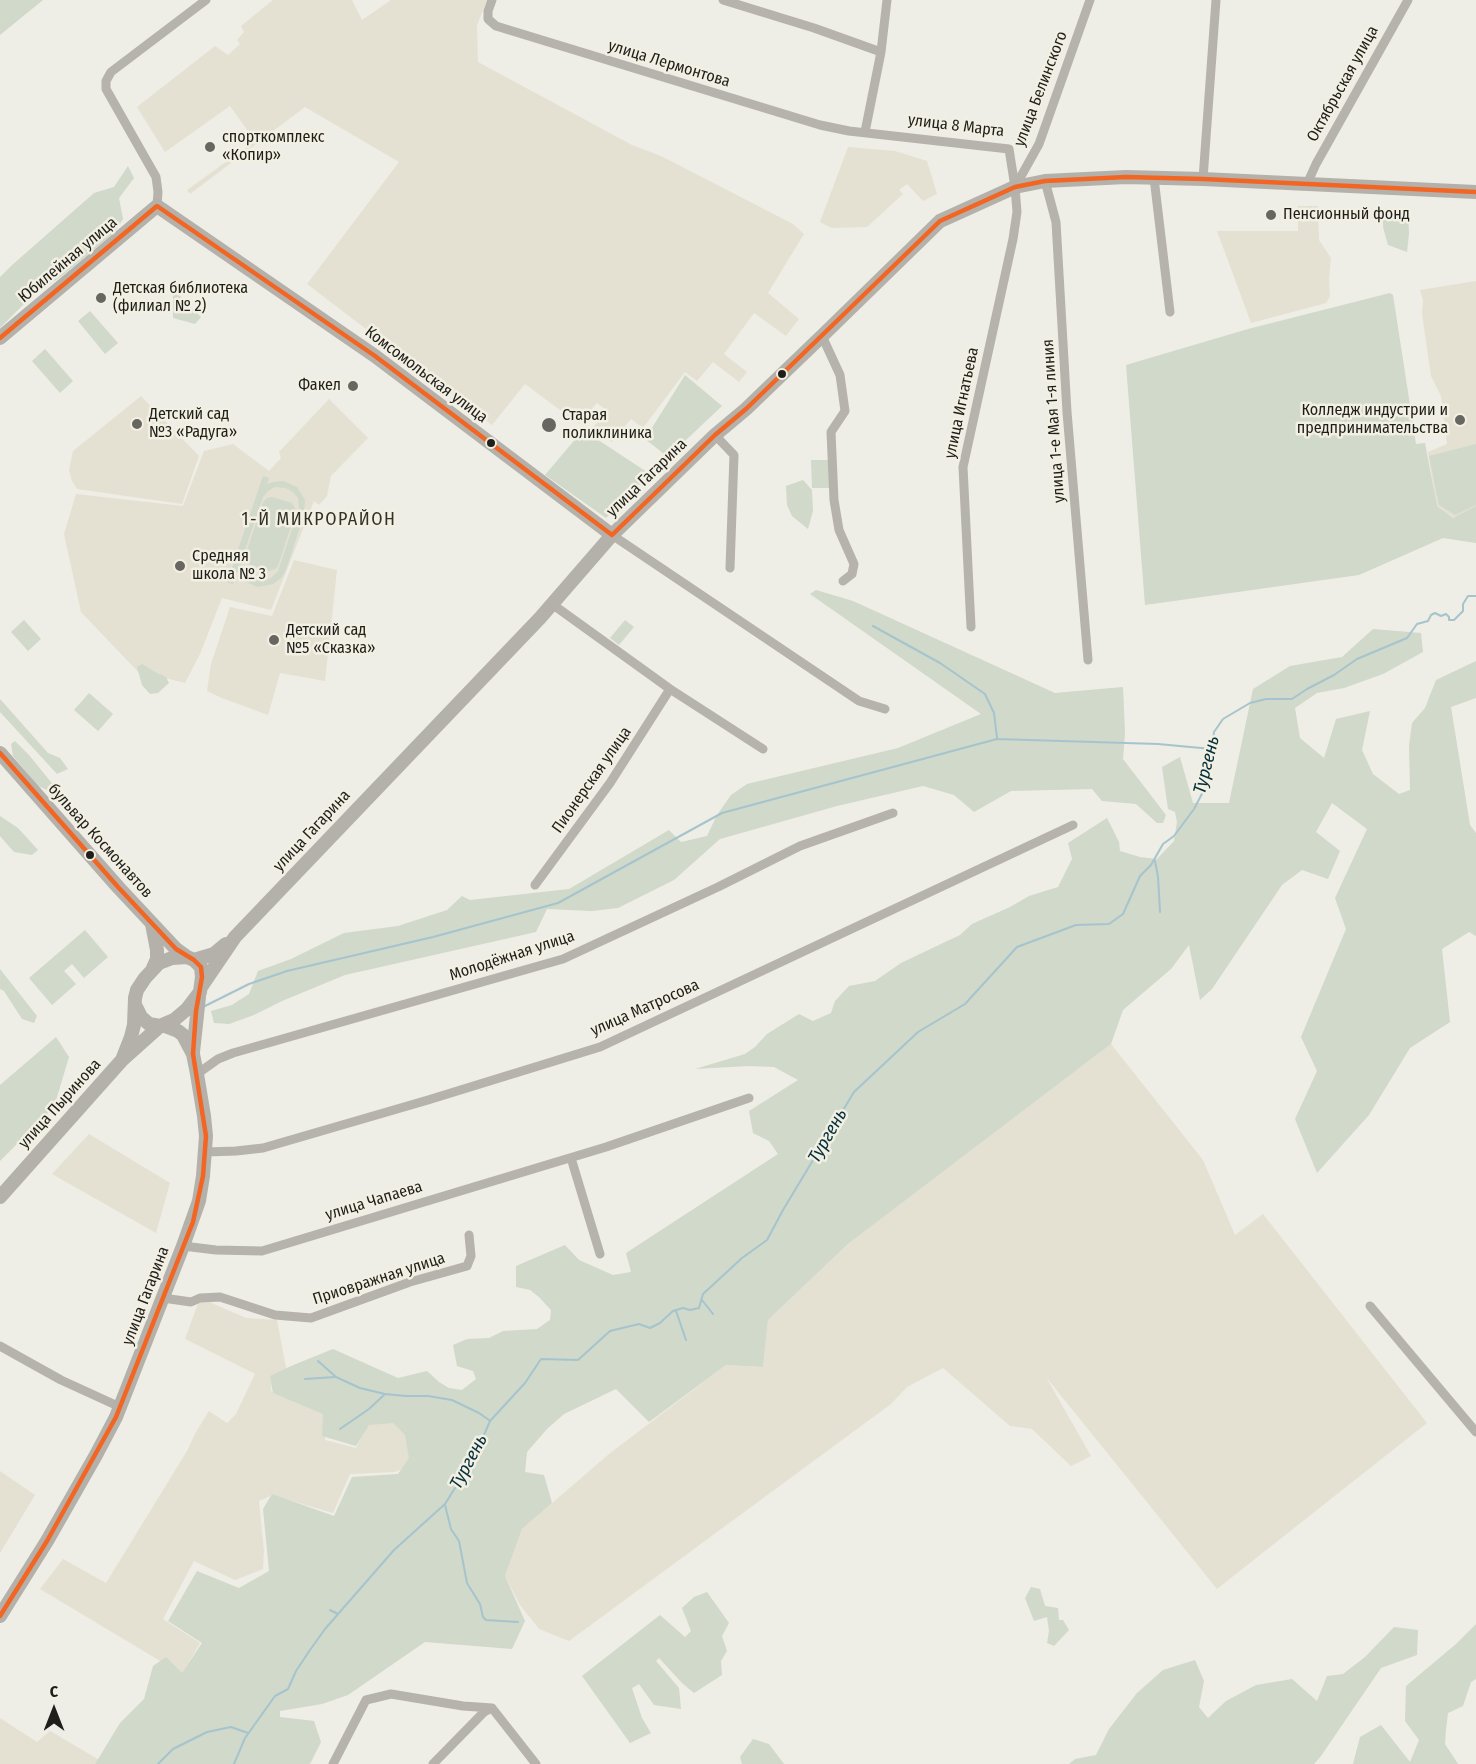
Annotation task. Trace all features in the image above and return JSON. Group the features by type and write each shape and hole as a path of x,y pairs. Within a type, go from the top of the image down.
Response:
{"main road":[{"path":"1016,187 1045,181 1126,177 1476,192"},
{"name":"улица Гагарина","path":"190,959 214,954 235,937 552,604 612,536 940,221 1016,187"},
{"name":"Юбилейная улица","path":"0,338 157,206"},
{"name":"Комсомольская улица","path":"157,206 375,356 612,536"},
{"name":"бульвар Космонавтов","path":"0,753 152,924 176,949 190,959"},
{"name":"бульвар Космонавтов","path":"152,924 157,950 157,959 153,968"},
{"name":"улица Гагарина","path":"0,1616 91,1465 120,1407 199,1201 206,1152 204,1116 193,1054 196,1011 200,989 235,937"},
{"path":"190,959 201,967 200,989 182,1014 162,1026 149,1024 141,1017 135,1005 137,990 144,978 153,968 166,960 190,959"},
{"name":"улица Пыринова","path":"122,1060 133,1031 135,1005"},
{"name":"улица Гагарина","path":"162,1026 183,1035 193,1054"},
{"name":"улица Пыринова","path":"0,1197 122,1060 162,1026"}],"street":[{"path":"157,206 156,177 106,89 106,81 111,72 206,0"},
{"name":"улица Лермонтова","path":"492,0 488,19 496,26 820,125 865,132"},
{"path":"723,0 814,28 881,52"},
{"path":"865,132 881,52 887,0"},
{"name":"улица Белинского","path":"1016,187 1039,144 1090,0"},
{"path":"1203,179 1216,0"},
{"name":"Октябрьская улица","path":"1307,184 1408,0"},
{"name":"улица 8 Марта","path":"865,132 1009,149 1016,187"},
{"path":"1154,178 1170,312"},
{"name":"улица 1-е Мая 1-я линия","path":"1045,181 1056,222 1067,412 1088,660"},
{"name":"улица Игнатьева","path":"971,627 963,467 1013,239 1017,212 1016,187"},
{"path":"822,336 840,375 845,411 831,432 834,500 839,530 854,564 852,574 843,581"},
{"path":"715,435 734,455 730,568"},
{"name":"Комсомольская улица","path":"612,536 859,701 885,709"},
{"path":"552,604 670,689 763,749"},
{"name":"Пионерская улица","path":"535,885 610,783 670,689"},
{"name":"Молодёжная улица","path":"197,1074 218,1059 233,1053 563,959 800,846 893,813"},
{"name":"улица Матросова","path":"206,1152 263,1148 600,1047 1073,825"},
{"name":"улица Чапаева","path":"183,1246 216,1250 262,1251 571,1158 749,1098"},
{"path":"571,1158 600,1254"},
{"name":"Приовражная улица","path":"163,1298 191,1302 200,1298 220,1297 275,1315 311,1317 410,1282 467,1266 471,1257 469,1235"},
{"path":"1370,1306 1476,1432"},
{"path":"0,1346 61,1380 120,1407"},
{"path":"333,1764 366,1700 391,1694 463,1706 492,1708 536,1764"},
{"path":"434,1764 484,1712 492,1708"}],"shaded area":[{"path":"273,0 352,0 362,20 391,0 487,0 477,25 478,62 632,145 661,156 793,224 804,234 768,293 799,319 786,336 754,313 724,354 747,372 739,382 713,362 697,381 685,372 643,428 631,419 612,442 592,429 606,410 597,403 579,424 525,384 492,425 307,284 399,162 305,107 190,194 187,190 255,141 230,106 165,152 137,107 215,46 228,55 240,44 237,40 244,32 241,26"},
{"path":"848,147 895,151 927,161 937,194 923,201 907,184 899,190 903,194 867,227 832,228 820,222"},
{"path":"1298,206 1318,206 1319,240 1331,258 1330,296 1326,303 1251,323 1217,231 1298,231"},
{"name":"Колледж индустрии и предпринимательства","path":"1476,281 1476,508 1453,518 1436,505 1428,452 1447,444 1441,396 1431,376 1420,290"},
{"name":"Детский сад №3 «Радуга»","path":"141,396 199,456 182,504 77,489 72,481 69,470 73,451"},
{"name":"Средняя школа № 3","path":"329,399 368,438 331,476 327,496 319,505 314,501 271,610 222,598 200,654 185,683 165,678 146,680 81,612 64,534 76,494 183,506 204,451 233,444 269,471 281,458 279,452"},
{"name":"Детский сад №5 «Сказка»","path":"294,560 337,570 325,681 280,673 268,715 207,691 211,664 230,607 272,616"},
{"path":"1111,1044 1203,1160 1235,1235 1263,1214 1427,1423 1217,1589 1046,1377 1091,1456 1071,1466 1032,1429 1010,1426 943,1368 907,1387 891,1404 569,1641 539,1629 520,1605 505,1576 522,1529 609,1454 726,1365 763,1367 768,1320 848,1244"},
{"path":"89,1134 170,1183 156,1233 52,1174"},
{"path":"200,1298 246,1318 277,1320 286,1368 272,1377 271,1391 327,1414 325,1440 356,1448 368,1423 392,1421 405,1435 418,1462 395,1472 350,1474 333,1513 272,1495 259,1501 264,1551 263,1569 235,1580 194,1561 163,1619 200,1643 182,1674 40,1589 63,1559 106,1583 209,1411 227,1423 236,1414 255,1374 185,1339"},
{"path":"0,1471 35,1495 0,1553"},
{"path":"0,1718 37,1742 50,1731 101,1761 99,1764 0,1764"}],"green space":[{"path":"0,0 43,0 0,35"},
{"path":"128,166 134,178 119,198 123,219 115,232 63,275 29,299 0,328 0,277 94,193 114,187"},
{"path":"1408,208 1407,252 1388,245 1383,227 1383,209"},
{"path":"173,289 201,317 195,324 173,318"},
{"path":"1390,293 1393,295 1416,444 1425,443 1437,506 1453,518 1476,506 1476,543 1443,538 1359,575 1145,605 1126,365 1248,329"},
{"path":"90,311 118,343 105,354 78,321"},
{"path":"45,349 73,381 60,393 32,361"},
{"path":"685,375 722,406 668,457 645,439"},
{"path":"583,430 650,474 606,518 545,475"},
{"path":"1476,444 1476,505 1455,515 1439,505 1429,456"},
{"path":"811,460 829,460 830,488 812,488"},
{"path":"263,476 269,478 267,484 283,481 297,487 305,500 304,515 286,570 281,578 273,584 258,587 244,581 237,571 233,584 227,582","holes":["275,487 286,488 298,498 299,509 278,571 270,579 259,581 246,573 242,566 242,559 263,497"]},
{"path":"803,480 812,490 813,511 808,529 792,516 787,505 786,486"},
{"path":"272,497 292,503 296,511 278,566 269,571 249,564 245,556 263,502"},
{"path":"816,590 853,601 1055,693 1123,687 1125,733 1123,759 1166,815 1163,823 1157,823 1136,804 1102,801 1092,789 1011,791 974,812 954,795 923,786 837,806 720,839 674,880 618,908 592,911 547,909 536,932 345,975 254,1015 229,1024 214,1023 211,1011 232,1005 249,994 258,971 291,959 344,933 398,926 447,910 462,896 470,900 569,889 669,830 681,842 707,836 717,815 731,795 747,784 898,748 981,714 810,594"},
{"path":"24,620 41,639 28,651 11,632"},
{"path":"625,620 634,627 619,645 610,638"},
{"path":"1373,629 1421,633 1423,652 1383,674 1344,688 1317,693 1295,708 1300,738 1324,758 1336,719 1370,711 1362,750 1373,774 1399,794 1410,790 1409,746 1412,723 1425,708 1436,680 1476,661 1476,698 1451,707 1470,825 1476,833 1476,936 1469,932 1442,949 1450,1022 1410,1048 1369,1115 1317,1173 1295,1119 1317,1071 1301,1037 1346,929 1335,898 1367,829 1332,803 1316,832 1340,851 1328,879 1302,870 1282,885 1212,989 1200,1000 1189,945 1171,969 1123,1010 1111,1044 848,1244 768,1320 763,1367 726,1365 649,1422 616,1389 564,1414 547,1429 527,1452 525,1472 544,1475 552,1503 522,1529 505,1576 525,1621 512,1649 425,1642 348,1695 322,1704 280,1711 280,1717 314,1721 321,1742 310,1764 95,1764 120,1723 144,1699 153,1666 166,1657 182,1673 202,1643 168,1621 197,1571 239,1588 269,1571 263,1509 272,1494 334,1516 352,1477 398,1474 409,1458 405,1435 393,1423 369,1425 356,1446 322,1436 323,1414 273,1393 270,1376 333,1349 398,1378 427,1371 449,1388 462,1390 476,1379 473,1371 457,1366 453,1345 467,1339 489,1338 503,1331 537,1329 550,1320 551,1310 539,1297 530,1290 516,1287 516,1266 565,1245 579,1260 613,1275 631,1272 626,1253 778,1154 769,1141 753,1133 749,1111 798,1080 774,1067 695,1069 745,1054 767,1034 799,1014 813,1021 831,1013 835,1001 849,986 875,981 901,963 960,935 972,924 1029,896 1058,887 1072,859 1068,843 1107,818 1119,842 1120,851 1157,859 1174,841 1177,822 1175,812 1168,809 1162,767 1180,757 1193,803 1229,803 1253,689 1290,666 1342,657"},
{"path":"142,664 166,677 169,683 158,693 150,694 142,685 137,667"},
{"path":"89,693 113,714 98,731 74,710"},
{"path":"0,699 48,753 60,758 68,769 57,774 0,712"},
{"path":"15,741 55,787 47,790 38,786 13,756 11,744"},
{"path":"0,816 18,828 38,850 32,855 14,852 0,836"},
{"path":"85,930 108,957 84,978 72,964 64,971 76,984 52,1005 29,978"},
{"path":"0,969 37,1016 34,1023 22,1019 4,991 0,989"},
{"path":"56,1037 69,1057 54,1107 0,1161 0,1085"},
{"path":"1031,1587 1040,1589 1045,1606 1058,1608 1059,1620 1063,1620 1069,1630 1054,1646 1047,1643 1049,1631 1047,1617 1034,1621 1025,1598"},
{"path":"707,1592 729,1623 722,1636 727,1651 721,1661 722,1675 694,1693 659,1658 656,1661 679,1688 681,1709 654,1705 639,1684 632,1688 642,1718 651,1733 630,1743 582,1676 660,1615 685,1637 691,1631 682,1608 694,1597"},
{"path":"1476,1624 1476,1679 1471,1682 1463,1706 1448,1713 1445,1744 1458,1764 1353,1764 1360,1737 1381,1725 1410,1762 1419,1740 1405,1721 1406,1686"},
{"path":"1394,1627 1418,1630 1417,1655 1381,1668 1314,1764 1069,1764 1075,1759 1096,1755 1109,1729 1137,1693 1163,1670 1195,1660 1204,1681 1199,1707 1208,1718 1226,1701 1256,1685 1292,1679 1317,1701 1327,1676 1343,1674 1365,1657"},
{"path":"753,1739 769,1744 784,1764 742,1764 740,1757"}],"waterway":[{"name":"Тургень","path":"234,1764 245,1738 275,1696 288,1689 296,1671 325,1629 394,1550 445,1504 475,1456 490,1421 525,1383 541,1359 578,1360 610,1331 639,1324 650,1328 660,1323 673,1311 683,1308 690,1310 699,1308 703,1294 742,1258 767,1240 854,1092 918,1032 965,1004 1017,947 1076,925 1109,924 1123,914 1140,876 1151,865 1163,844 1174,836 1194,809 1205,788 1204,773 1208,768 1206,761 1212,749 1214,732 1223,719 1250,703 1266,699 1292,699 1357,659 1407,638 1417,624 1428,621 1435,613 1441,616 1446,614 1449,620 1454,620 1463,611 1463,604 1468,596 1476,596"},
{"path":"873,626 940,663 985,694 994,713 997,738"},
{"path":"203,1007 249,984 287,971 433,937 558,903 722,813 997,739 1158,744 1212,749"},
{"path":"1155,861 1160,912"},
{"path":"702,1300 713,1314"},
{"path":"676,1311 686,1340"},
{"path":"318,1361 336,1377 360,1388 385,1394 428,1396 452,1400 489,1420"},
{"path":"305,1379 335,1377"},
{"path":"340,1429 369,1409 385,1394"},
{"path":"445,1505 451,1529 459,1541 467,1583 480,1604 483,1617 486,1620 518,1622"},
{"path":"330,1610 338,1614"},
{"path":"158,1764 173,1749 207,1732 231,1727 248,1733"}],"transit line":[{"path":"0,338 157,206 375,356 612,535 940,221 1015,187 1045,181 1126,177 1476,192"},
{"path":"0,753 176,949 201,967 202,977 196,1011 193,1054 206,1136 203,1176 193,1222 116,1417 47,1541 0,1616"}],"place":[{"name":"спорткомплекс «Копир»","path":"210,147"},
{"name":"Пенсионный фонд","path":"1271,215"},
{"name":"Детская библиотека (филиал № 2)","path":"101,298"},
{"name":"Факел","path":"353,386"},
{"name":"Колледж индустрии и предпринимательства","path":"1460,420"},
{"name":"Детский сад №3 «Радуга»","path":"137,424"},
{"name":"Старая поликлиника","path":"549,425"},
{"name":"Средняя школа № 3","path":"180,566"},
{"name":"Детский сад №5 «Сказка»","path":"274,640"}],"district":[{"name":"1-Й МИКРОРАЙОН","path":"319,520"}]}
